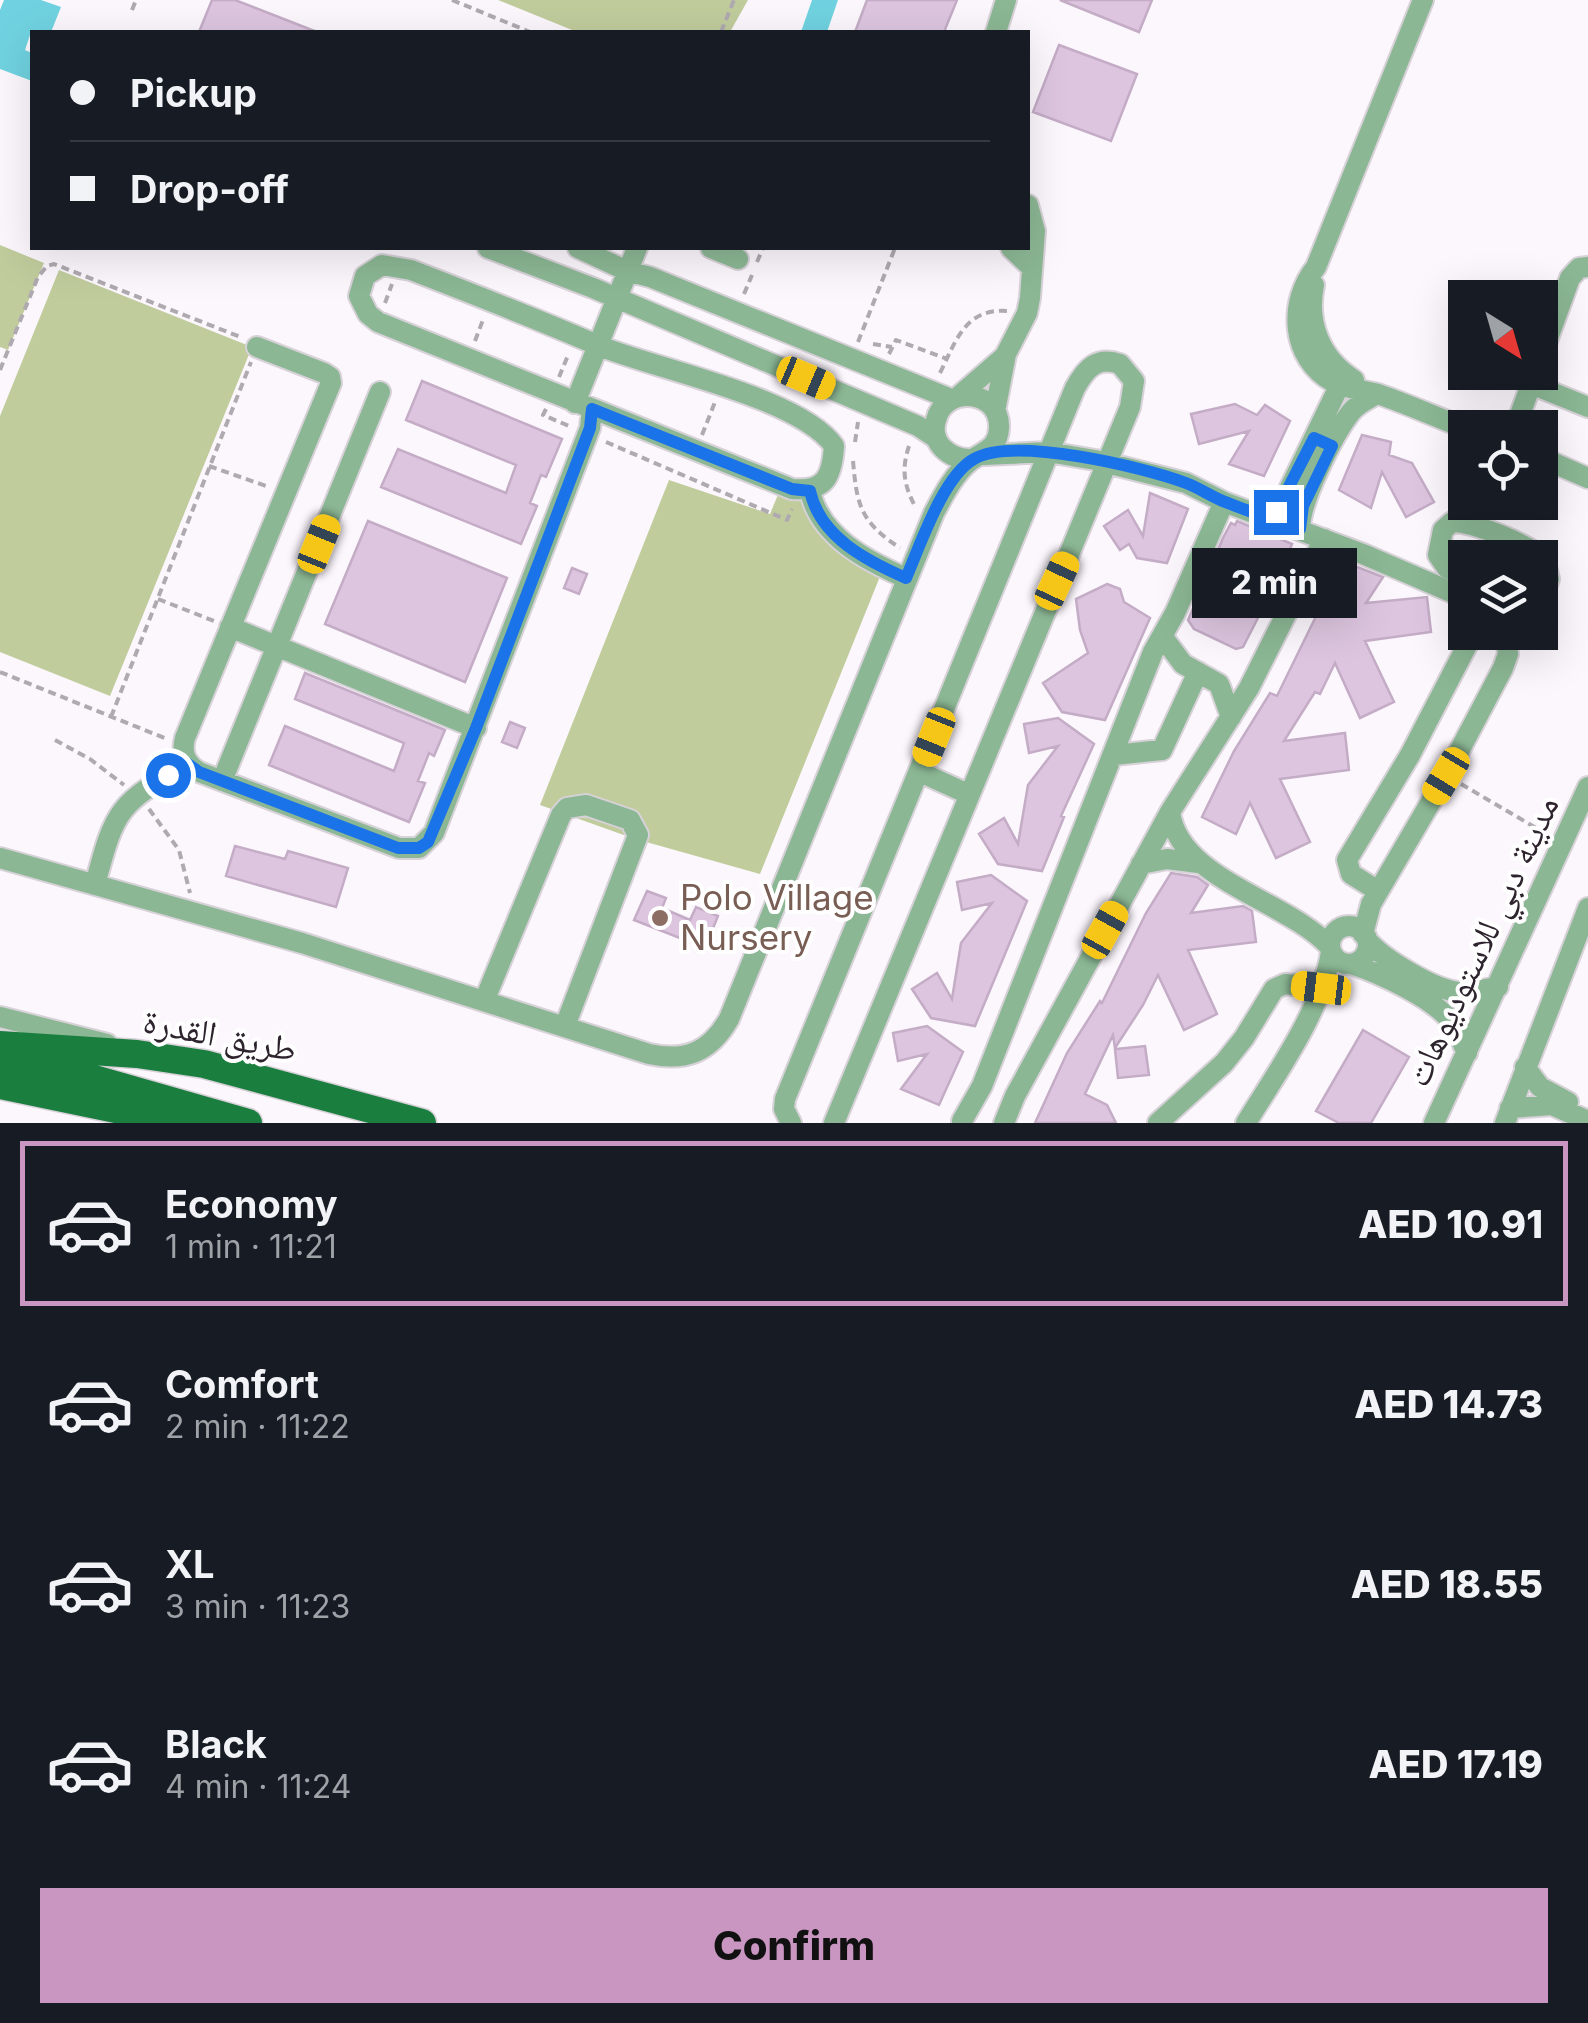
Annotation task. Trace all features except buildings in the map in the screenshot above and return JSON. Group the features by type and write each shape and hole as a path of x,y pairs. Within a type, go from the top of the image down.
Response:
{"main road":[{"name":"طريق القدرة","path":"0,1045 138,1054 204,1064 422,1123"},
{"path":"0,1059 87,1077 248,1123"},
{"path":"0,1085 185,1123"}],"street":[{"path":"997,30 1006,0"},
{"path":"1424,0 1316,267 1312,305 1314,329 1343,380 1448,421"},
{"path":"0,858 484,999 668,1058 705,1049 720,1036 729,1020 934,514 950,485 992,448 1006,354 1027,313 1035,232 1030,212"},
{"path":"493,250 617,298 918,426 956,458 1048,452 1186,483 1224,502 1448,591"},
{"path":"582,250 881,370 955,397 980,398 997,420 1048,452"},
{"path":"186,755 199,772 398,848 419,848 434,834 590,428 584,406 598,346 636,250"},
{"path":"716,250 738,259"},
{"path":"1013,250 1032,268"},
{"path":"399,266 598,346 721,385 824,432 834,446 833,460 823,483 810,491 792,489 378,322 362,306 360,286 372,269 399,266"},
{"path":"1558,311 1570,278 1578,268 1588,267"},
{"path":"95,886 110,834 127,803 186,755 230,627 331,380 324,373 257,347"},
{"path":"934,514 939,444 936,416 1006,354"},
{"path":"791,1123 784,1109 785,1099 1048,452 1082,374 1090,366 1110,360 1129,371 1135,391 834,1123"},
{"path":"1300,529 1303,506 1343,380"},
{"path":"1556,390 1588,407"},
{"path":"222,781 380,392"},
{"path":"1270,518 1323,442 1350,413 1377,394"},
{"path":"1558,464 1587,476"},
{"path":"810,491 822,517 850,549 906,578"},
{"path":"968,1122 1147,670 1224,502"},
{"path":"1448,569 1438,556 1443,530 1452,522 1508,540"},
{"path":"1004,1123 1015,1096 1170,812 1257,672 1324,539"},
{"path":"230,627 476,728"},
{"path":"1162,636 1190,668"},
{"path":"1374,898 1351,874 1347,860 1410,755 1465,650"},
{"path":"1508,650 1508,654"},
{"path":"1246,1123 1446,776 1511,650"},
{"path":"1147,670 1168,664 1190,668 1219,684 1231,717"},
{"path":"1114,755 1162,750 1190,668"},
{"path":"1219,684 1257,672"},
{"path":"920,772 968,794"},
{"name":"مدينة دبي للاستوديوهات","path":"1434,1123 1588,787"},
{"path":"484,999 561,815 567,808 586,805 630,820 638,836 566,1026"},
{"path":"1170,812 1176,834 1198,863"},
{"path":"1142,864 1167,859 1198,863 1312,928 1347,945 1380,954 1394,972 1444,1014 1459,1033 1467,1053"},
{"path":"1507,1115 1588,908"},
{"path":"1394,972 1454,991 1498,987"},
{"path":"1158,1123 1224,1063 1274,989 1285,984 1321,988"},
{"path":"1444,1014 1454,991"},
{"path":"0,1016 138,1054"},
{"path":"1525,1067 1548,1092 1588,1111"},
{"path":"1507,1115 1552,1104 1588,1121"}],"path":[{"path":"132,10 136,0"},
{"path":"452,0 525,30"},
{"path":"721,30 734,0"},
{"path":"736,314 762,250"},
{"path":"0,370 38,277 54,264 254,342 257,347 111,717"},
{"path":"881,370 896,340 947,359"},
{"path":"858,343 892,347"},
{"path":"684,476 721,385"},
{"path":"855,441 864,402"},
{"path":"853,460 864,519 875,532 915,558"},
{"path":"158,599 230,627"},
{"path":"0,672 111,717 186,755"},
{"path":"1446,776 1543,832 1536,848"}],"green space":[{"path":"498,0 748,0 731,30 572,30"},
{"path":"0,245 44,263 8,350 0,347"},
{"path":"59,270 252,347 110,696 0,652 0,416"},
{"path":"669,480 770,514 782,485 806,500 881,574 760,874 632,838 540,805"}],"water":[{"path":"4,0 41,0 61,7 52,30 30,30 25,50 30,52 30,80 0,69 0,10"},
{"path":"812,0 838,0 828,30 802,30"}],"place":[{"name":"Polo Village Nursery","path":"660,918"}],"route":[{"path":"168,775 188,764 199,772 398,848 409,850 428,842 476,728 590,428 592,409 792,489 810,491 822,517 850,549 906,578 950,485 972,459 1000,452 1032,451 1096,460 1186,483 1224,502 1300,529 1303,506 1332,446 1314,438 1276,512"}]}
